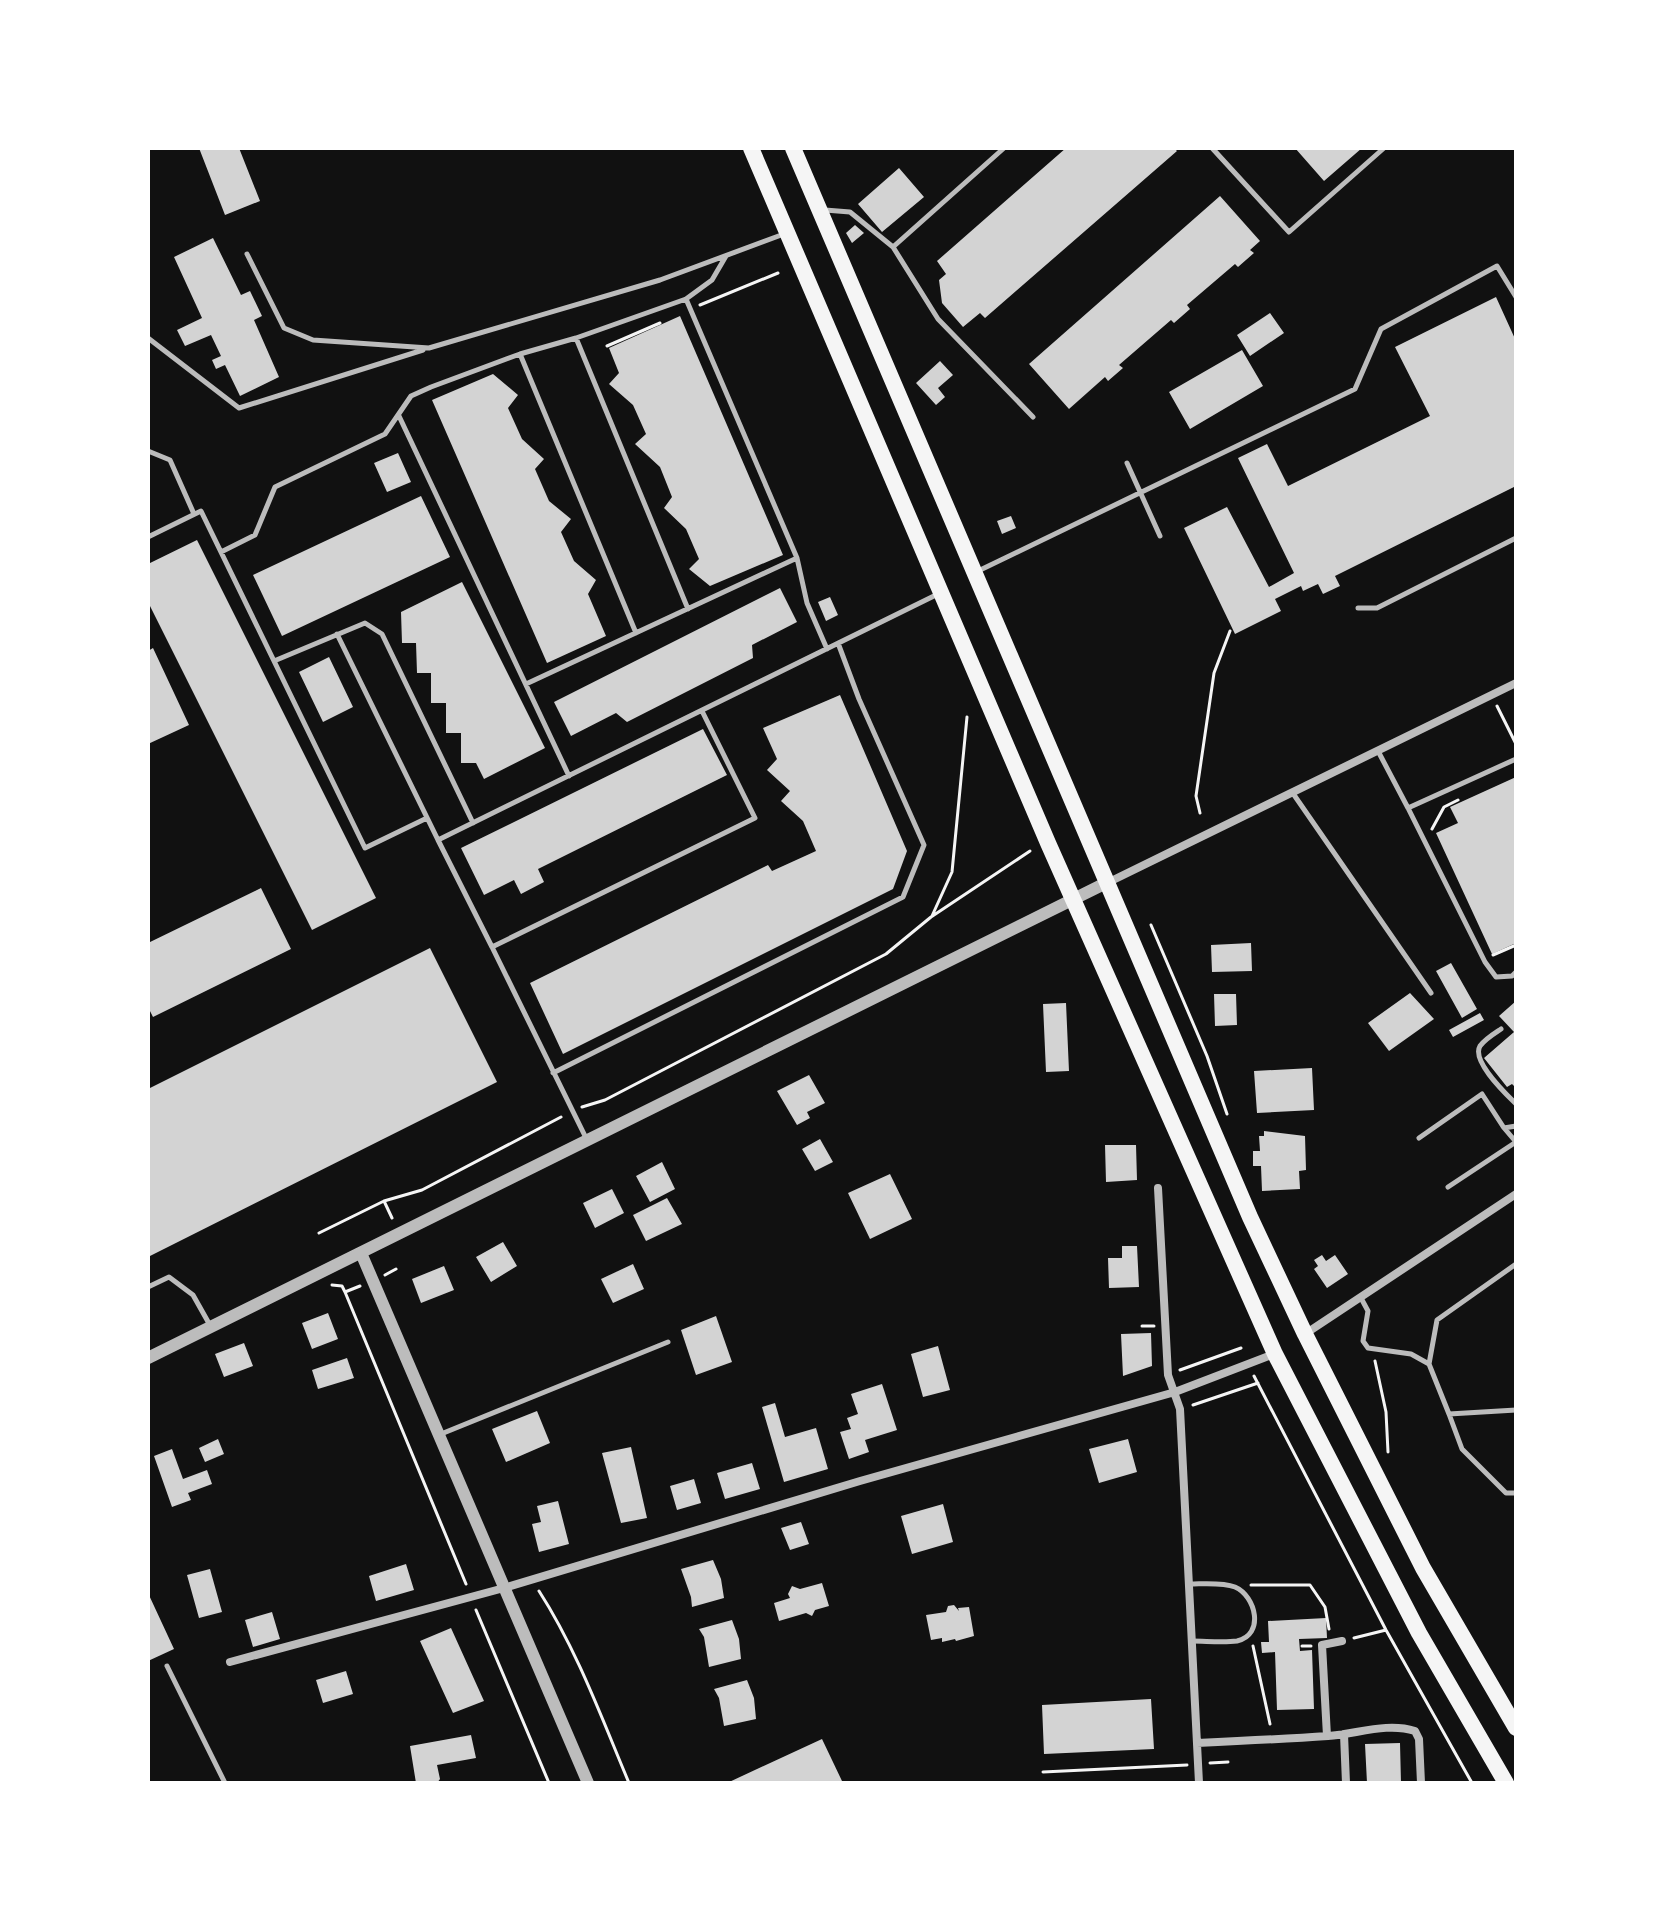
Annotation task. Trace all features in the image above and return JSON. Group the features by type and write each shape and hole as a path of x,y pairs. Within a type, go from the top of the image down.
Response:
{"main road":[{"path":"751,148 1073,900 1275,1354 1419,1633 1506,1783"},
{"path":"793,148 1250,1217 1423,1568 1516,1728"}],"street":[{"path":"148,1358 1516,683"},
{"path":"1158,1188 1168,1375 1180,1409 1199,1783"},
{"path":"1305,1334 1516,1194"},
{"path":"361,1253 588,1783"},
{"path":"230,1662 532,1580 860,1481 1175,1392 1275,1354"},
{"path":"1327,1736 1322,1645 1342,1641"},
{"path":"1197,1743 1405,1728 1415,1731 1419,1739 1421,1783"},
{"path":"1344,1734 1346,1783"}],"lane":[{"path":"893,247 1004,148"},
{"path":"1212,148 1289,232 1384,148"},
{"path":"820,210 850,212 893,247 938,319 1033,417"},
{"path":"148,338 239,408 660,280 788,233"},
{"path":"247,254 284,328 313,340 429,348"},
{"path":"221,552 255,535 275,487 385,434 411,396 520,354 576,338 686,299 712,280 726,256"},
{"path":"974,573 1355,389 1381,329 1497,266 1516,297"},
{"path":"686,299 797,558 807,603 827,649"},
{"path":"576,338 688,609"},
{"path":"520,354 636,633"},
{"path":"398,415 569,776"},
{"path":"148,451 170,460 194,514"},
{"path":"1127,463 1160,536"},
{"path":"148,537 201,511 365,848 427,818"},
{"path":"1358,608 1377,608 1516,538"},
{"path":"526,684 797,558"},
{"path":"438,840 943,592"},
{"path":"274,661 365,623 382,634 473,823"},
{"path":"337,634 587,1142"},
{"path":"553,1073 903,897 924,845 859,699 838,643"},
{"path":"492,947 755,818 702,711"},
{"path":"1378,751 1485,962 1496,977 1512,976 1516,972"},
{"path":"1408,808 1516,759"},
{"path":"1291,792 1431,993"},
{"path":"1501,1029 1480,1046 1478,1054 1493,1080 1516,1104"},
{"path":"1419,1138 1482,1094 1516,1142 1448,1187"},
{"path":"1504,1128 1516,1126"},
{"path":"1516,1264 1437,1320 1429,1364 1462,1449 1506,1493 1516,1493"},
{"path":"148,1287 169,1277 193,1295 211,1328"},
{"path":"1361,1298 1368,1311 1363,1341 1368,1348 1411,1354 1429,1364"},
{"path":"440,1435 668,1342"},
{"path":"1449,1414 1516,1410"},
{"path":"1189,1584 1233,1586 1242,1591 1254,1610 1254,1628 1238,1641 1192,1641"},
{"path":"167,1666 225,1783"}],"path":[{"path":"607,346 778,273"},
{"path":"1200,813 1196,796 1214,673 1230,631"},
{"path":"1497,706 1516,744"},
{"path":"931,917 952,872 967,717"},
{"path":"1431,836 1444,807 1459,800"},
{"path":"319,1233 384,1201 422,1190 572,1111 605,1100 886,954 931,917 1030,851"},
{"path":"1151,925 1207,1056 1227,1116"},
{"path":"1490,955 1516,945"},
{"path":"384,1201 400,1235"},
{"path":"345,1292 549,1783"},
{"path":"1168,1375 1241,1348"},
{"path":"1368,1348 1376,1365 1386,1412 1388,1452"},
{"path":"1249,1365 1386,1630 1472,1783"},
{"path":"1180,1409 1258,1383"},
{"path":"532,1580 560,1627 629,1783"},
{"path":"1242,1591 1248,1585 1310,1585 1325,1607 1330,1644"},
{"path":"1342,1641 1386,1630"},
{"path":"1247,1636 1253,1645 1270,1724"},
{"path":"1211,1763 1228,1762"},
{"path":"1043,1772 1181,1765"}],"building":[{"path":"199,148 239,148 260,201 225,215"},
{"path":"1066,148 1174,148 1177,151 985,318 980,313 963,327 942,303 939,280 946,274 937,261"},
{"path":"1295,148 1362,148 1324,181"},
{"path":"899,168 924,197 882,232 858,204"},
{"path":"1220,196 1260,241 1250,250 1254,253 1238,267 1235,264 1187,305 1190,309 1174,323 1171,320 1119,365 1123,368 1108,381 1105,377 1069,409 1029,364"},
{"path":"855,225 864,233 852,243 846,233"},
{"path":"213,238 241,295 250,291 262,316 254,320 279,377 240,396 225,365 216,369 212,360 221,356 211,335 185,346 177,330 202,318 174,257"},
{"path":"1496,297 1516,341 1516,486 1335,576 1340,586 1323,594 1318,584 1303,591 1301,586 1275,599 1281,611 1235,634 1184,528 1227,507 1269,587 1294,573 1238,458 1267,444 1288,486 1430,416 1395,347"},
{"path":"1270,313 1284,333 1250,356 1237,335"},
{"path":"680,316 783,555 710,586 689,569 699,559 686,529 664,508 672,497 660,467 635,444 646,434 633,405 609,384 619,373 609,348"},
{"path":"1242,350 1263,386 1190,429 1169,392"},
{"path":"940,361 953,375 938,388 945,397 936,405 916,383"},
{"path":"493,374 518,395 508,408 522,439 544,459 535,469 549,501 571,519 561,532 574,561 596,580 588,594 606,636 547,663 432,400"},
{"path":"398,453 411,482 387,492 374,463"},
{"path":"421,496 450,557 282,636 253,575"},
{"path":"1011,516 1016,528 1002,534 997,521"},
{"path":"197,540 376,898 312,930 148,602 148,564"},
{"path":"462,582 545,748 484,779 476,763 461,763 461,733 446,733 446,703 431,703 431,673 417,673 416,643 402,643 401,612"},
{"path":"780,588 797,622 752,645 753,658 627,722 616,713 571,736 554,702"},
{"path":"830,597 838,615 826,621 818,602"},
{"path":"153,648 189,725 148,744 148,651"},
{"path":"329,657 353,707 323,722 299,672"},
{"path":"840,695 907,851 893,889 563,1054 530,983 768,865 772,871 816,851 803,821 781,801 790,791 767,770 777,759 763,728"},
{"path":"703,729 727,775 538,869 544,882 521,894 514,880 484,895 461,848"},
{"path":"1516,777 1516,943 1492,954 1436,833 1458,823 1450,807"},
{"path":"261,888 291,949 153,1017 148,1007 148,943"},
{"path":"1251,943 1252,971 1212,972 1211,945"},
{"path":"430,948 497,1082 148,1257 148,1089"},
{"path":"1451,963 1477,1009 1462,1018 1436,971"},
{"path":"1410,993 1434,1019 1389,1051 1368,1023"},
{"path":"1214,994 1236,994 1237,1025 1215,1026"},
{"path":"1516,1001 1516,1088 1512,1084 1507,1087 1484,1058 1514,1032 1499,1016"},
{"path":"1066,1003 1069,1071 1046,1072 1043,1004"},
{"path":"1480,1013 1484,1020 1453,1037 1449,1030"},
{"path":"1312,1068 1314,1110 1257,1113 1254,1071"},
{"path":"809,1075 825,1103 807,1112 810,1118 797,1125 777,1091"},
{"path":"1264,1131 1305,1136 1306,1170 1299,1171 1300,1189 1262,1191 1261,1166 1253,1166 1253,1151 1260,1151 1259,1136 1264,1136"},
{"path":"820,1139 833,1162 815,1171 802,1149"},
{"path":"1105,1145 1136,1145 1137,1180 1106,1182"},
{"path":"662,1162 675,1189 650,1202 636,1176"},
{"path":"890,1174 912,1219 870,1239 848,1193"},
{"path":"612,1189 624,1213 595,1228 583,1203"},
{"path":"667,1198 682,1224 646,1241 633,1215"},
{"path":"503,1242 517,1266 491,1282 476,1257"},
{"path":"1122,1246 1137,1246 1139,1287 1109,1288 1108,1258 1122,1258"},
{"path":"1322,1255 1326,1261 1335,1255 1348,1274 1327,1288 1314,1269 1318,1266 1314,1260"},
{"path":"633,1264 644,1289 613,1303 601,1279"},
{"path":"444,1266 454,1290 421,1303 412,1279"},
{"path":"328,1313 338,1339 312,1349 302,1323"},
{"path":"716,1316 732,1362 696,1375 681,1330"},
{"path":"1151,1333 1152,1366 1123,1376 1121,1334"},
{"path":"244,1343 253,1366 224,1377 215,1354"},
{"path":"938,1346 950,1390 923,1397 911,1354"},
{"path":"347,1358 354,1378 318,1389 312,1370"},
{"path":"882,1384 897,1430 865,1440 869,1452 849,1459 840,1432 851,1429 847,1418 858,1414 851,1394"},
{"path":"775,1403 785,1437 816,1428 828,1469 784,1482 762,1407"},
{"path":"537,1411 550,1443 506,1462 492,1429"},
{"path":"218,1439 224,1454 205,1462 199,1448"},
{"path":"1128,1439 1137,1472 1099,1483 1089,1449"},
{"path":"631,1447 647,1518 621,1523 602,1453"},
{"path":"172,1449 183,1479 207,1470 212,1484 188,1493 191,1500 172,1507 154,1456"},
{"path":"752,1463 760,1489 725,1499 717,1473"},
{"path":"694,1479 701,1503 677,1510 670,1486"},
{"path":"558,1501 569,1544 539,1552 532,1524 541,1522 537,1506"},
{"path":"943,1504 953,1542 912,1554 901,1516"},
{"path":"801,1522 809,1544 790,1550 781,1528"},
{"path":"713,1560 721,1579 724,1598 692,1607 681,1569"},
{"path":"406,1564 414,1590 376,1601 369,1576"},
{"path":"210,1569 222,1612 199,1618 187,1575"},
{"path":"822,1583 829,1606 815,1610 812,1616 806,1613 779,1621 774,1603 790,1598 788,1594 792,1586 800,1589"},
{"path":"148,1593 174,1649 148,1661"},
{"path":"954,1605 959,1611 958,1608 969,1607 974,1636 956,1641 942,1642 942,1638 931,1640 926,1615 946,1612 948,1606"},
{"path":"272,1612 280,1639 253,1647 245,1620"},
{"path":"1326,1618 1327,1638 1299,1639 1300,1651 1312,1650 1314,1709 1277,1710 1275,1652 1262,1653 1261,1642 1269,1642 1268,1621"},
{"path":"732,1620 739,1639 741,1659 709,1667 704,1637 699,1629"},
{"path":"451,1628 484,1701 453,1713 420,1641"},
{"path":"346,1671 353,1694 323,1703 316,1680"},
{"path":"747,1680 754,1698 756,1719 724,1726 719,1698 714,1689"},
{"path":"1151,1699 1154,1749 1044,1754 1042,1705"},
{"path":"471,1735 476,1758 437,1765 440,1779 437,1783 416,1783 410,1746"},
{"path":"822,1739 842,1781 727,1783"},
{"path":"1400,1743 1401,1783 1367,1783 1365,1744"}]}
